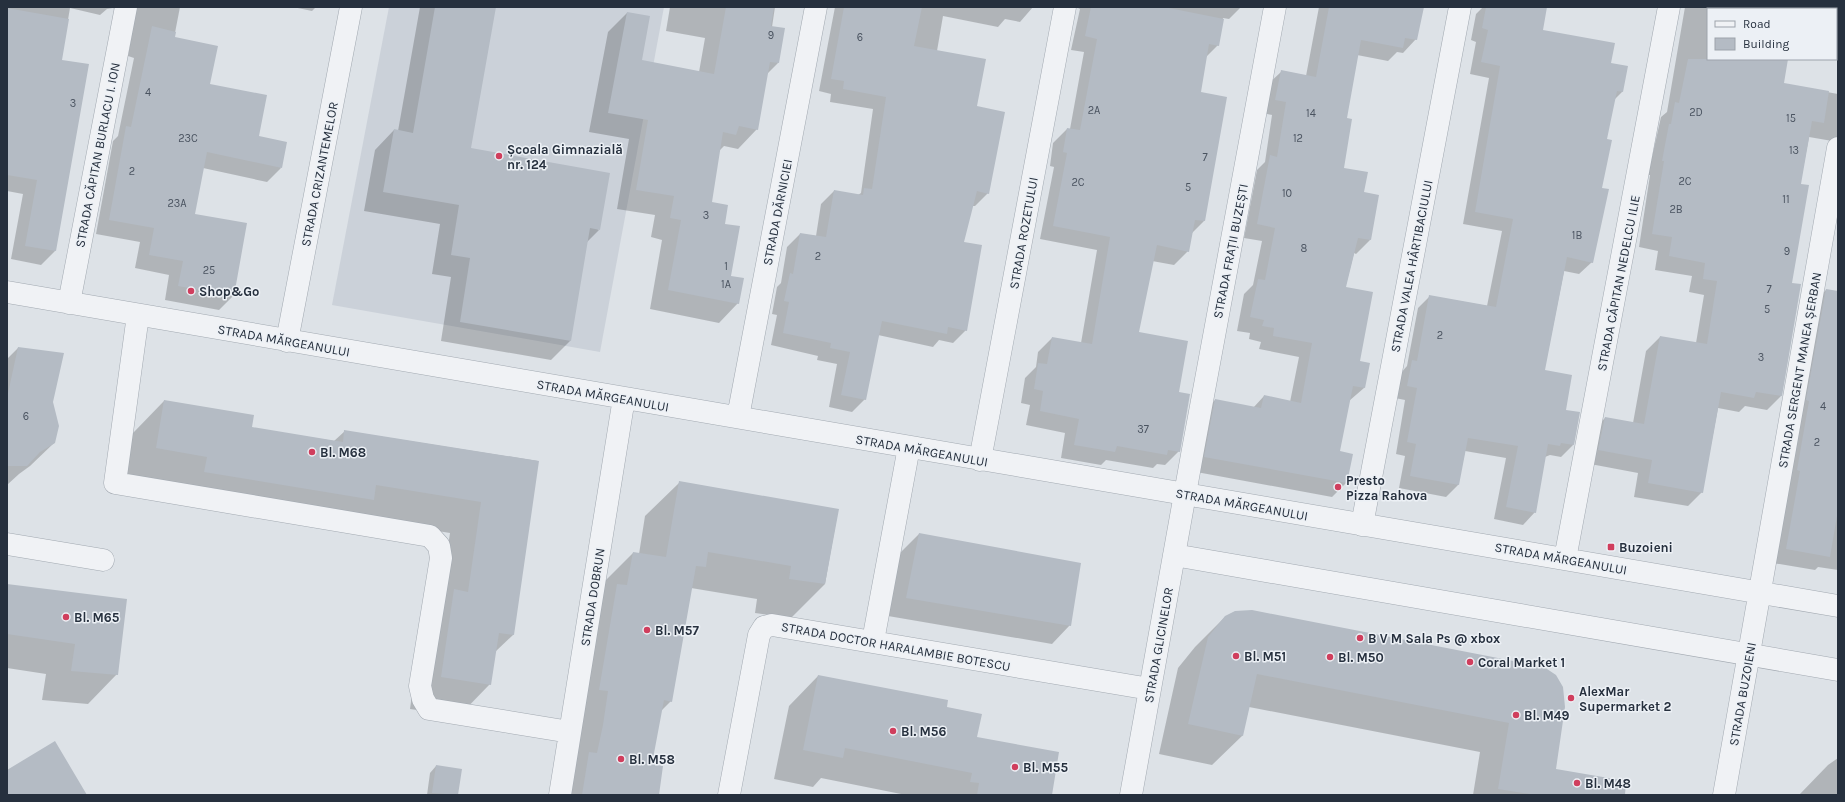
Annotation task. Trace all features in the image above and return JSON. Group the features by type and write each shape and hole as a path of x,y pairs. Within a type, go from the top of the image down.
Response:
{"street":[{"name":"STRADA CĂPITAN BURLACU I. ION","path":"69,303 126,7"},
{"name":"STRADA CRIZANTEMELOR","path":"287,340 352,7"},
{"name":"STRADA DĂRNICIEI","path":"738,417 816,7"},
{"name":"STRADA ROZETULUI","path":"980,460 1065,7"},
{"name":"STRADA FRAȚII BUZEȘTI","path":"1185,494 1275,7"},
{"name":"STRADA VALEA HÂRTIBACIULUI","path":"1362,525 1460,7"},
{"name":"STRADA CĂPITAN NEDELCU ILIE","path":"1566,559 1669,7"},
{"name":"STRADA SERGENT MANEA ȘERBAN","path":"1759,592 1838,148"},
{"name":"STRADA MĂRGEANULUI","path":"7,292 738,417 909,448 1838,606"},
{"path":"138,315 115,483 430,536 439,546 441,558 420,686 422,699 429,709 570,732"},
{"name":"STRADA DOBRUN","path":"560,795 624,398"},
{"path":"873,641 909,448"},
{"name":"STRADA GLICINELOR","path":"1131,795 1185,494"},
{"path":"7,544 103,560"},
{"path":"1174,555 1838,670"},
{"name":"STRADA BUZOIENI","path":"1724,795 1759,592"},
{"name":"STRADA DOCTOR HARALAMBIE BOTESCU","path":"728,795 759,635 764,627 772,625 873,641 1150,690"}],"shaded area":[{"name":"Școala Gimnazială nr. 124","path":"389,7 664,7 600,352 332,305"}],"building":[{"path":"435,7 496,7 471,148 610,173 600,230 590,228 571,341 460,322 470,258 451,255 459,205 383,192 394,129 413,133"},
{"path":"726,7 774,7 771,26 785,28 779,63 770,62 758,130 739,126 736,135 723,132 712,202 728,205 725,224 740,226 731,276 744,278 739,304 668,290 681,220 670,218 674,196 636,190 648,120 608,113 627,12 650,16 642,60 714,74"},
{"path":"844,7 922,7 914,46 986,59 977,106 1005,112 989,194 977,191 964,242 982,245 967,331 948,327 947,334 882,321 866,400 841,395 850,352 830,348 831,343 783,333 789,302 784,301 790,273 793,274 800,233 826,237 834,190 863,195 864,188 872,189 886,97 843,89 844,81 831,79"},
{"path":"1091,7 1164,7 1224,19 1219,46 1209,44 1201,92 1227,97 1205,221 1195,220 1189,252 1157,245 1139,332 1188,341 1179,392 1190,394 1180,452 1168,450 1167,455 1117,446 1115,452 1074,445 1079,419 1040,411 1043,391 1034,389 1038,363 1047,364 1052,337 1092,344 1110,237 1053,226 1067,153 1063,152 1067,128 1080,130 1097,39 1085,36"},
{"path":"1329,7 1424,7 1417,40 1405,38 1403,48 1361,40 1347,118 1352,119 1344,168 1368,172 1364,192 1379,195 1371,240 1358,238 1346,287 1373,292 1360,361 1370,363 1365,388 1353,386 1340,451 1353,454 1347,483 1204,457 1215,399 1261,408 1264,395 1301,403 1312,343 1273,336 1274,328 1262,326 1264,320 1250,317 1258,279 1265,280 1275,228 1257,224 1270,155 1277,157 1286,102 1275,100 1281,70 1316,77"},
{"path":"1486,7 1547,7 1543,30 1615,43 1611,63 1628,66 1623,92 1617,91 1607,139 1612,140 1602,188 1609,189 1593,263 1567,257 1545,370 1572,375 1566,410 1580,412 1574,445 1561,443 1560,446 1548,444 1536,513 1506,507 1518,446 1468,438 1459,485 1410,476 1416,444 1407,442 1417,388 1407,386 1412,360 1417,361 1429,295 1496,307 1513,219 1475,212 1500,66 1481,62 1488,30 1482,28"},
{"path":"7,8 69,19 62,60 89,64 56,251 25,246 37,180 7,175"},
{"path":"152,26 176,32 175,37 218,46 210,84 267,95 259,136 287,142 282,168 207,152 195,214 247,223 234,296 178,286 183,261 149,255 154,228 109,220 126,126 131,127"},
{"path":"1688,59 1788,60 1784,83 1829,91 1824,123 1812,121 1801,184 1809,185 1792,283 1801,284 1782,396 1756,392 1754,398 1721,392 1703,493 1648,483 1652,460 1598,450 1605,417 1644,424 1660,336 1707,344 1717,281 1703,279 1705,263 1669,256 1672,237 1652,234 1664,161 1662,161 1669,124 1671,124 1675,102 1679,103"},
{"path":"1826,289 1838,291 1838,510 1830,557 1786,549 1800,471 1797,470 1809,401 1806,400"},
{"path":"18,347 64,353 53,402 59,426 55,443 40,452 27,466 7,466 7,398"},
{"path":"164,400 254,415 252,427 343,442 344,430 539,461 514,635 499,633 491,685 441,677 454,589 468,592 481,502 376,485 374,500 204,472 207,457 156,448"},
{"name":"Bl. M57","path":"679,481 839,509 825,584 789,579 791,566 708,552 706,567 696,566 672,702 664,700 652,764 663,766 659,795 582,795 589,752 597,753 603,725 608,691 599,690 617,584 627,585 633,552 666,557"},
{"path":"919,533 1081,563 1071,626 906,598"},
{"name":"Bl. M65","path":"7,584 127,599 118,675 71,671 75,644 7,634"},
{"path":"1252,610 1544,667 1556,675 1563,687 1565,707 1556,769 1626,781 1625,795 1536,795 1498,789 1509,723 1257,674 1243,736 1188,724 1208,637 1225,616 1235,611"},
{"name":"Bl. M56","path":"818,675 948,700 947,707 982,714 977,737 1059,752 1052,795 977,795 979,783 970,782 972,773 845,748 843,758 803,750"},
{"path":"55,741 87,795 7,795 7,770"},
{"path":"436,765 462,769 458,795 432,793"}],"place":[{"name":"Școala Gimnazială nr. 124","path":"499,156"},
{"name":"Shop&Go","path":"191,291"},
{"name":"Bl. M68","path":"312,452"},
{"name":"Presto Pizza Rahova","path":"1338,487"},
{"name":"Buzoieni","path":"1611,547"},
{"name":"Bl. M65","path":"66,617"},
{"name":"Bl. M57","path":"647,630"},
{"name":"B V M Sala Ps @ xbox","path":"1360,638"},
{"name":"Bl. M51","path":"1236,656"},
{"name":"Bl. M50","path":"1330,657"},
{"name":"Coral Market 1","path":"1470,662"},
{"name":"AlexMar Supermarket 2","path":"1571,698"},
{"name":"Bl. M49","path":"1516,715"},
{"name":"Bl. M56","path":"893,731"},
{"name":"Bl. M58","path":"621,759"},
{"name":"Bl. M55","path":"1015,767"},
{"name":"Bl. M48","path":"1577,783"}]}
